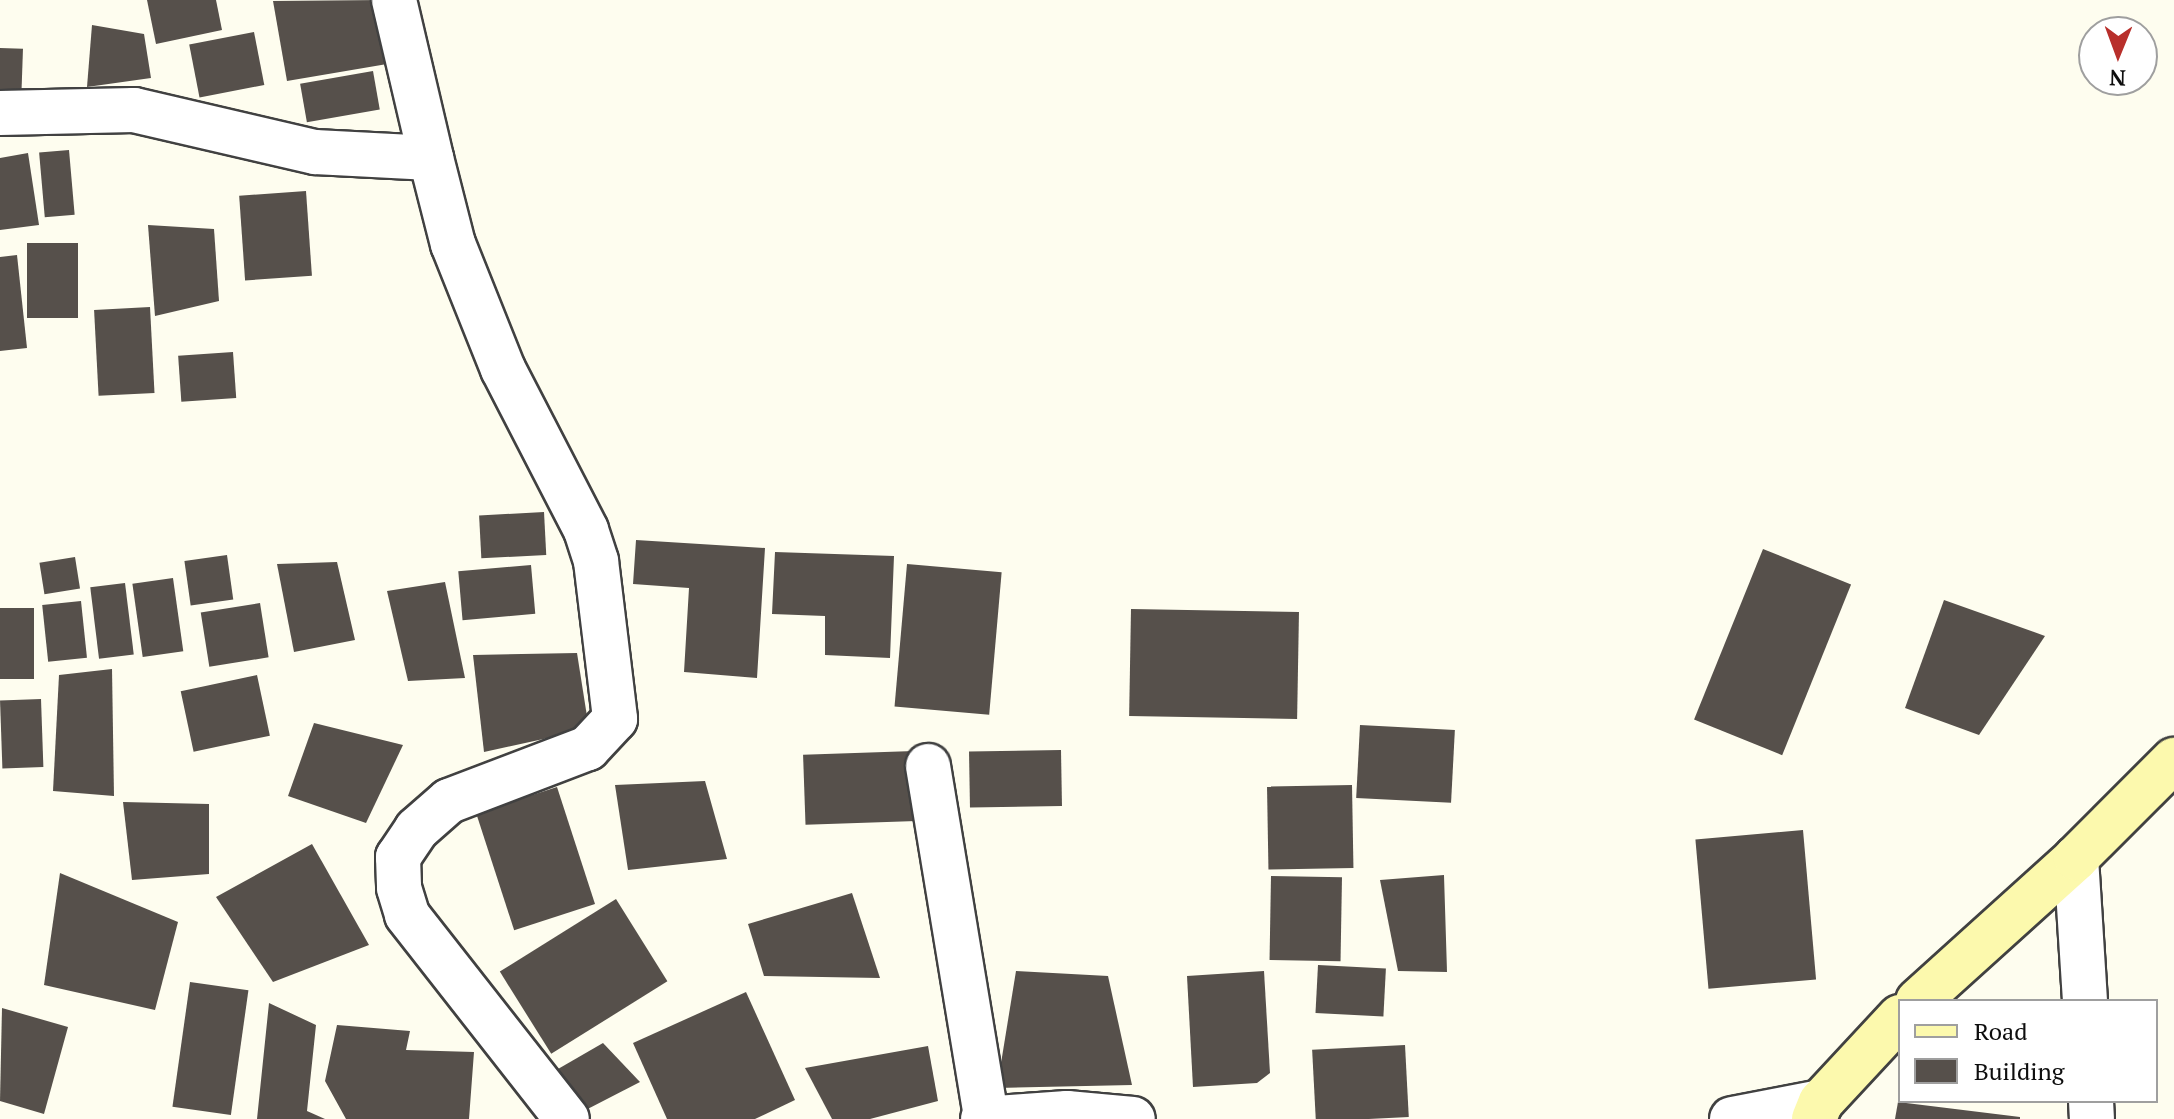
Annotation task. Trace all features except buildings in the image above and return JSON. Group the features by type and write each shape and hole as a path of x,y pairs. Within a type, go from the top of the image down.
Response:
{"main road":[{"path":"1920,999 2076,858 2174,760"},
{"path":"1818,1111 1898,1019"}],"street":[{"path":"394,0 453,244 503,369 586,530 598,575 615,719 588,748 449,801 417,829 398,857 399,888 407,915 567,1119"},
{"path":"0,113 134,110 315,152 431,158"},
{"path":"928,766 984,1119 1067,1113 1133,1119"},
{"path":"2076,858 2085,999"},
{"path":"1732,1119 1818,1111"}]}
